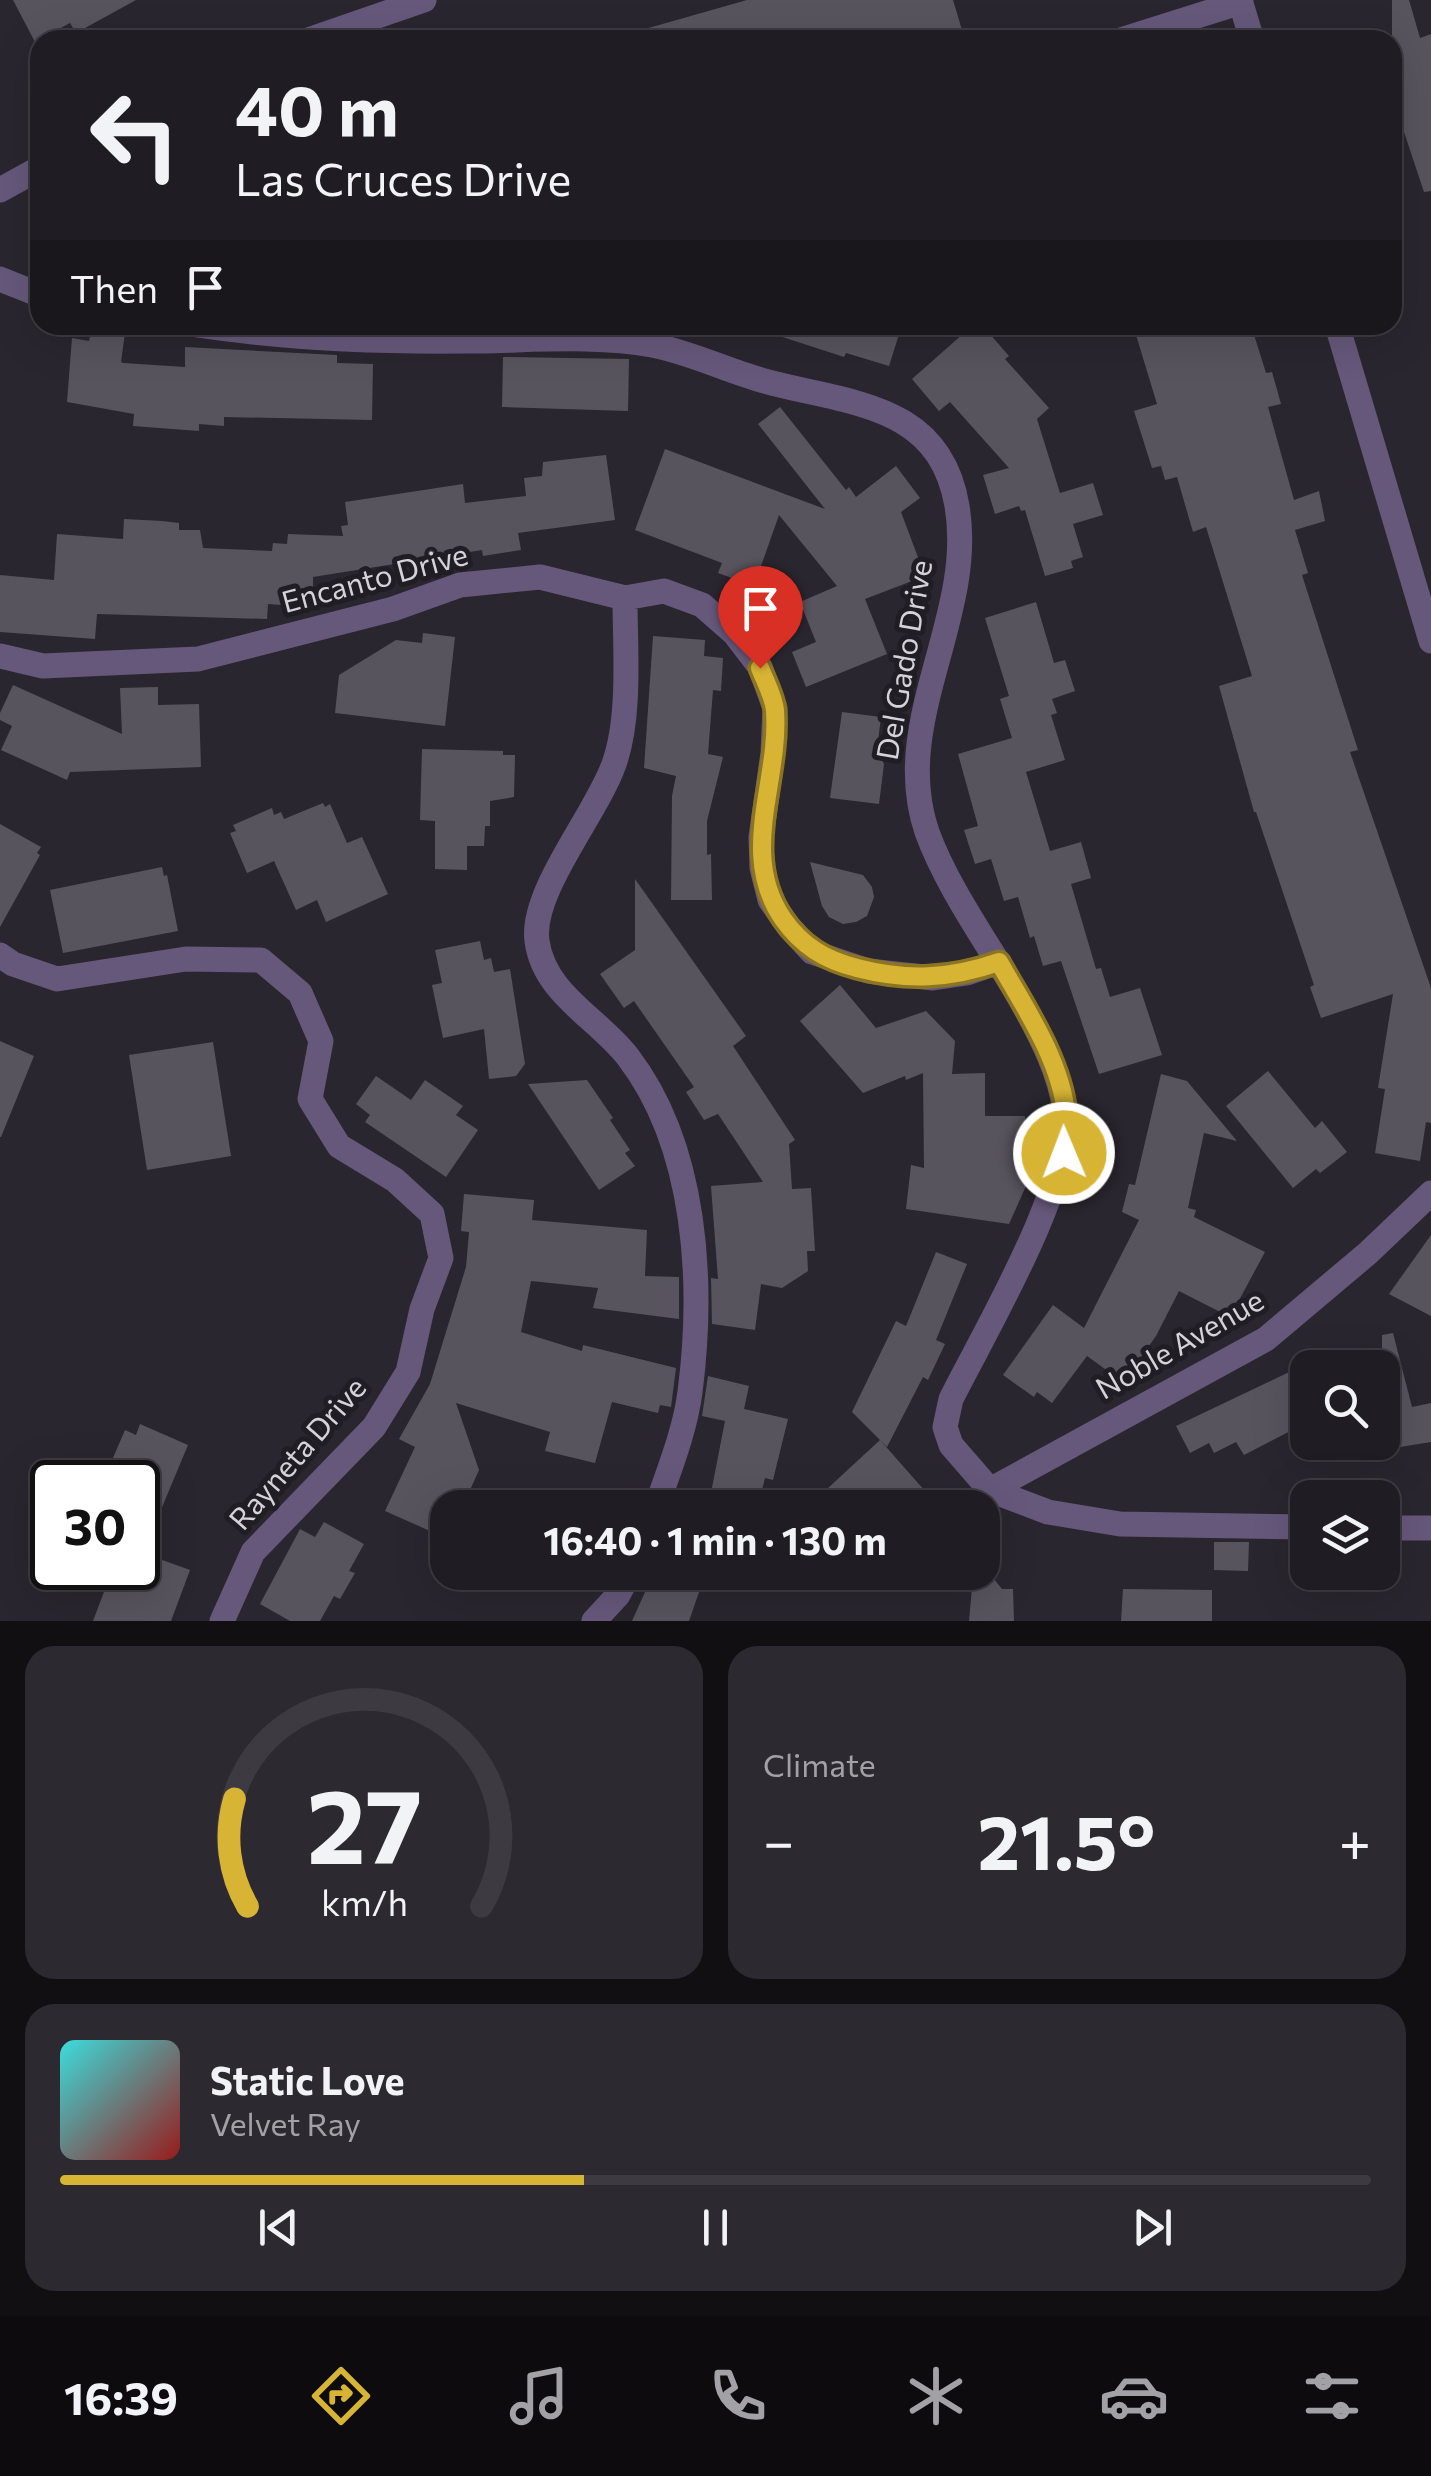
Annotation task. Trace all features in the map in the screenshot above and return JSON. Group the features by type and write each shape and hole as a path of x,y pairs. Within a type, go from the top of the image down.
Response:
{"street":[{"path":"337,30 424,0"},
{"path":"1152,30 1241,1 1249,30"},
{"path":"0,190 30,174"},
{"path":"0,279 30,290"},
{"name":"Del Gado Drive","path":"329,335 421,342 588,340 651,345 908,422 932,447 949,476 958,508 959,546 942,648 922,712 916,789 939,860 1033,1021 1056,1073 1066,1113 1064,1153 1049,1198 951,1399 944,1427 950,1445 990,1490"},
{"path":"1340,335 1431,641"},
{"name":"Encanto Drive","path":"0,656 43,666 198,659 393,609 460,585 540,577 625,598 664,591 702,605 734,633 760,668 775,708 773,753 760,837 770,900 789,927 812,952 838,963 904,977 966,973 999,962"},
{"path":"625,598 624,702 616,759 601,796 548,886 535,920 537,945 548,972 570,1002 628,1057 654,1097 673,1144 685,1195 696,1318 690,1395 661,1490"},
{"name":"Rayneta Drive","path":"0,955 57,979 186,959 261,960 300,993 321,1041 310,1098 339,1146 395,1180 432,1214 441,1258 422,1309 408,1372 374,1427 253,1552 222,1621"},
{"name":"Noble Avenue","path":"990,1490 1266,1339 1431,1194"},
{"name":"Del Gado Drive","path":"1000,1494 1048,1512 1120,1524 1290,1526"},
{"path":"1400,1528 1431,1528"},
{"path":"594,1621 621,1590"}],"building":[{"path":"13,0 136,0 81,30 74,30 70,23 57,30 30,32"},
{"path":"747,0 953,0 962,30 642,30"},
{"path":"1392,0 1409,0 1420,38 1431,34 1431,191 1424,192 1402,126 1402,30 1392,30"},
{"path":"90,335 125,335 123,363 185,367 185,347 337,355 337,363 373,364 372,420 224,417 224,426 199,424 199,431 133,426 134,414 67,402 72,338 89,341"},
{"path":"776,335 899,335 889,366 846,353 844,357"},
{"path":"962,335 991,335 1009,356 1005,359 1049,408 1037,419 1060,493 1093,483 1103,515 1073,524 1083,557 1071,561 1073,568 1045,576 1025,510 1021,511 1019,506 995,514 983,475 1009,468 950,402 939,411 912,379"},
{"path":"1136,335 1254,335 1266,373 1272,372 1281,404 1268,407 1294,500 1319,491 1325,521 1295,530 1308,573 1302,575 1358,750 1350,752 1431,988 1431,1123 1426,1122 1420,1161 1375,1153 1385,1089 1378,1088 1393,994 1321,1018 1310,987 1314,985 1254,812 1219,686 1252,676 1206,527 1193,532 1177,477 1165,480 1161,466 1152,468 1134,411 1157,404"},
{"path":"503,357 629,359 628,411 502,407"},
{"path":"780,407 846,490 849,487 856,497 896,466 920,498 901,512 925,576 865,599 887,654 806,687 792,652 816,642 800,602 837,586 779,515 754,586 718,573 722,563 635,530 665,449 825,509 758,424"},
{"path":"606,455 615,520 518,533 521,550 483,556 482,550 313,577 313,594 282,595 282,605 268,604 267,619 97,614 95,639 0,632 0,575 54,580 57,534 123,539 124,519 162,521 179,523 179,530 200,530 203,548 272,551 273,543 287,544 288,534 343,536 341,526 348,525 345,502 463,484 465,503 526,496 524,478 542,476 543,462"},
{"path":"1036,602 1054,663 1065,660 1075,691 1052,699 1057,713 1051,715 1065,760 1026,772 1050,851 1081,842 1091,878 1071,884 1096,969 1101,968 1110,997 1140,988 1162,1055 1099,1074 1061,961 1043,966 1018,897 1004,901 991,859 975,864 964,830 978,826 958,754 1012,738 1000,699 1009,696 985,618"},
{"path":"423,633 455,637 445,726 335,713 339,675 396,640 422,643"},
{"path":"653,636 705,640 704,656 723,658 721,691 713,690 708,754 723,757 707,821 712,900 671,900 672,796 676,776 644,768"},
{"path":"13,685 122,734 120,688 158,687 158,705 199,704 201,767 70,772 67,780 1,750 12,726 0,720 0,713"},
{"path":"842,712 881,717 877,749 884,764 879,804 830,798"},
{"path":"422,749 503,751 503,755 515,755 514,797 490,801 490,826 485,826 484,846 467,846 467,870 435,869 435,821 420,820"},
{"path":"323,803 325,807 330,804 347,843 362,837 388,894 326,922 317,900 296,910 274,861 247,873 230,833 236,831 233,825 272,808 274,815 281,812 284,819"},
{"path":"0,824 41,847 0,927"},
{"path":"810,862 863,875 874,897 867,916 843,924 829,917 822,906"},
{"path":"162,867 178,931 63,953 50,890"},
{"path":"635,879 746,1036 733,1046 795,1140 789,1144 792,1189 811,1188 815,1251 807,1251 808,1271 782,1288 761,1284 755,1330 712,1324 711,1278 718,1279 711,1186 763,1182 718,1114 704,1120 686,1092 694,1087 634,1001 624,1008 600,974 635,950"},
{"path":"480,941 484,960 491,958 494,972 510,969 525,1064 516,1076 489,1079 484,1029 443,1038 432,985 442,983 435,950"},
{"path":"840,985 876,1028 926,1011 955,1041 952,1074 985,1073 985,1116 1025,1116 1026,1186 1009,1224 906,1209 911,1165 924,1168 923,1073 863,1093 800,1021"},
{"path":"0,1041 34,1056 1,1137 0,1137"},
{"path":"213,1042 231,1156 147,1170 129,1055"},
{"path":"1268,1071 1315,1128 1322,1121 1347,1152 1320,1173 1316,1169 1293,1188 1226,1106"},
{"path":"1161,1074 1187,1081 1237,1141 1204,1133 1188,1208 1196,1210 1194,1217 1265,1252 1230,1317 1179,1291 1156,1336 1123,1382 1087,1356 1052,1403 1037,1392 1034,1397 1003,1375 1053,1305 1084,1328 1139,1220 1122,1212 1129,1184 1135,1185"},
{"path":"376,1076 411,1100 425,1080 463,1106 456,1115 478,1130 446,1177 365,1122 370,1115 356,1104"},
{"path":"587,1080 613,1118 610,1120 630,1150 625,1153 635,1166 599,1190 528,1084"},
{"path":"464,1194 534,1200 532,1220 647,1230 645,1276 679,1277 679,1319 593,1308 598,1288 531,1281 521,1332 582,1351 583,1345 676,1368 671,1407 660,1405 658,1413 612,1402 595,1463 545,1451 550,1432 456,1403 479,1470 470,1490 430,1490 430,1531 385,1511 415,1447 399,1439 430,1384 466,1267 469,1232 461,1231"},
{"path":"1431,1235 1431,1316 1389,1294"},
{"path":"936,1252 967,1264 936,1340 945,1344 887,1447 852,1412 896,1321 906,1326"},
{"path":"1393,1333 1397,1350 1382,1350 1382,1335"},
{"path":"1400,1360 1412,1407 1431,1403 1431,1442 1400,1447"},
{"path":"1290,1372 1290,1431 1244,1455 1236,1442 1214,1453 1209,1443 1190,1453 1176,1426"},
{"path":"708,1376 749,1386 744,1409 788,1419 773,1480 765,1478 762,1490 712,1490 725,1421 702,1416"},
{"path":"140,1424 188,1445 160,1512 160,1460 112,1460 125,1430 136,1435"},
{"path":"880,1440 924,1490 828,1490"},
{"path":"324,1522 364,1544 349,1571 355,1573 340,1599 334,1596 320,1621 290,1621 260,1604 300,1529 315,1537"},
{"path":"1214,1542 1249,1542 1248,1571 1214,1570"},
{"path":"160,1559 190,1570 171,1621 93,1621 105,1590 160,1590"},
{"path":"1013,1589 1014,1621 969,1621 972,1590"},
{"path":"1123,1589 1212,1590 1212,1621 1121,1621"},
{"path":"646,1590 700,1590 689,1621 632,1621"}],"route":[{"path":"760,668 775,708 768,796 760,837 770,900 812,952 838,963 904,977 933,978 999,962 1033,1021 1056,1073 1066,1113 1064,1153"}]}
